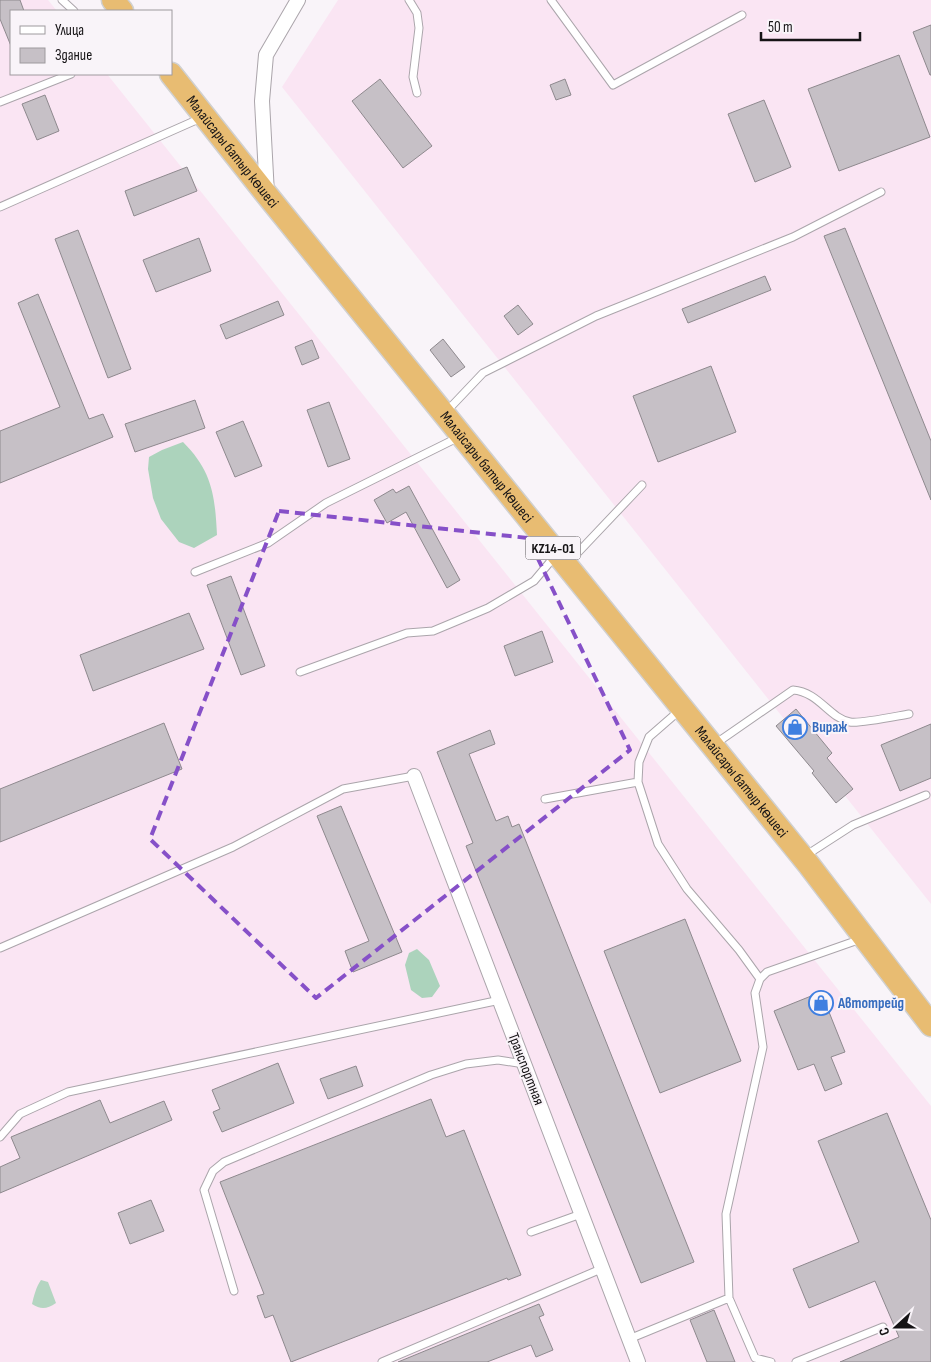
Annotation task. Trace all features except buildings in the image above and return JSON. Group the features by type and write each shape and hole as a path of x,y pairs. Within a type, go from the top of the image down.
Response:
{"highway":[{"path":"113,0 121,10"},
{"name":"Малайсары батыр көшесі","path":"172,75 802,857 931,1025"}],"street":[{"path":"267,195 262,100 266,55 298,0"},
{"name":"Транспортная","path":"414,776 638,1362"}],"lane":[{"path":"62,0 73,10"},
{"path":"409,0 417,13 419,28 413,76 417,93"},
{"path":"551,0 613,85 742,15"},
{"path":"0,102 68,75"},
{"path":"0,207 205,116"},
{"path":"444,414 483,373 596,316 793,237 881,192"},
{"path":"194,572 268,543 326,503 462,436"},
{"path":"300,672 407,633 433,631 488,608 534,581 562,559 642,485"},
{"path":"713,746 793,690 802,691 810,695 839,717 851,723 909,714"},
{"path":"682,708 649,737 638,762 638,782 658,844 687,889 739,950 760,979"},
{"path":"0,948 233,847 344,789 414,776"},
{"path":"545,799 638,782"},
{"path":"802,857 853,825 926,795"},
{"path":"771,1362 755,1358 729,1298 726,1214 763,1047 755,999 756,986 760,979 768,972 864,938"},
{"path":"0,1137 20,1114 68,1092 500,1000"},
{"path":"234,1291 204,1190 213,1171 224,1162 431,1075 466,1064 498,1060 524,1064"},
{"path":"531,1232 581,1214"},
{"path":"382,1362 601,1269"},
{"path":"629,1339 729,1298"},
{"path":"796,1362 883,1327"}],"highlighted area":[{"path":"279,511 528,538 630,750 316,998 150,839"}],"shaded area":[{"path":"0,0 48,0 56,10 10,10 10,75 108,75 931,1106 931,1362 0,1362"},
{"path":"338,0 931,0 931,904 282,87"}],"green space":[{"path":"183,442 193,453 206,474 215,508 217,535 194,548 179,542 161,519 153,498 148,469 149,457"},
{"path":"417,949 429,960 440,986 432,997 422,998 411,990 405,965 409,953"},
{"path":"41,1280 48,1282 56,1303 50,1307 38,1307 32,1304 36,1289"}],"place":[{"name":"Вираж","path":"795,727"},
{"name":"Автотрейд","path":"821,1003"}]}
